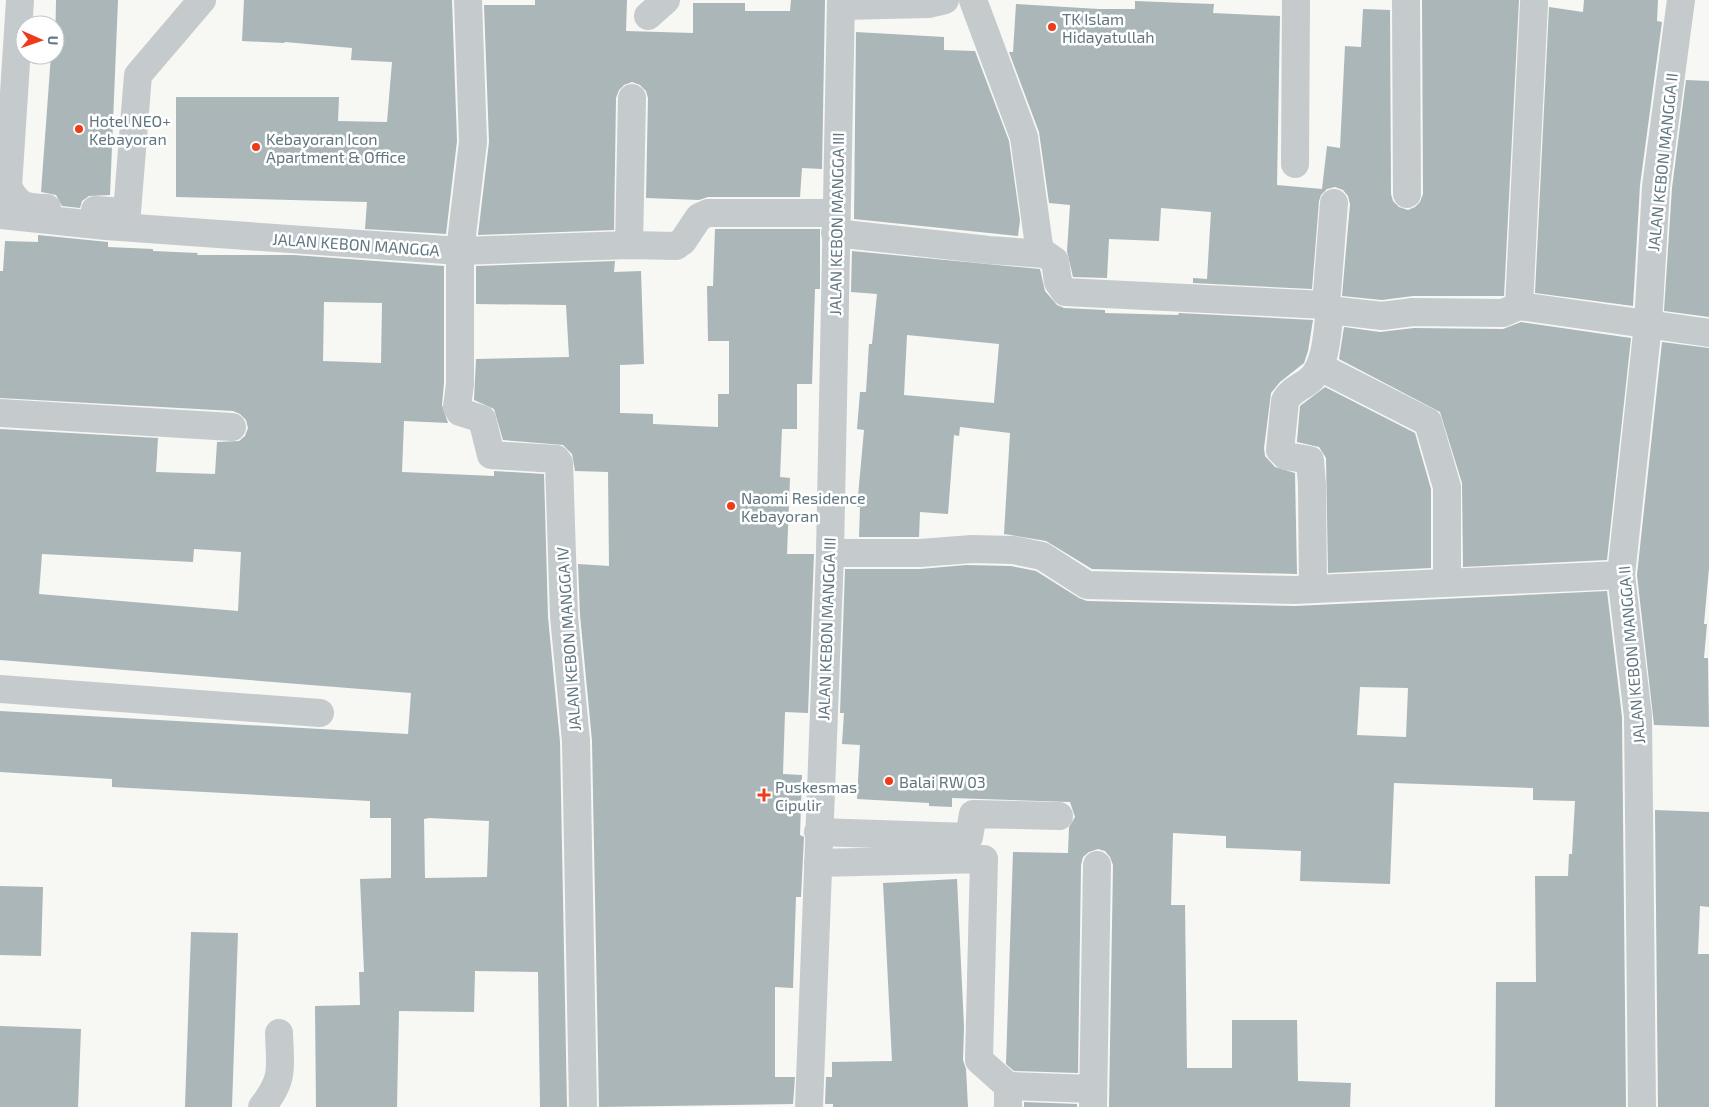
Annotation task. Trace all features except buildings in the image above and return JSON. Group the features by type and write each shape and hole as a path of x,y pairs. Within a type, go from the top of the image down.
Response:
{"street":[{"path":"20,0 8,187 15,201 28,207 127,212 138,75 202,0"},
{"name":"JALAN KEBON MANGGA","path":"0,215 106,226 460,251 473,142 468,0"},
{"path":"842,3 928,4 945,0"},
{"path":"974,0 1024,137 1040,253"},
{"path":"1295,164 1296,0"},
{"path":"1406,0 1407,194"},
{"name":"JALAN KEBON MANGGA II","path":"1642,1107 1638,716 1621,575 1648,324 1656,187 1681,0"},
{"name":"JALAN KEBON MANGGA III","path":"809,1107 830,553 842,3"},
{"path":"1519,306 1534,3"},
{"path":"629,245 632,98"},
{"path":"1313,589 1310,460 1286,456 1280,450 1284,401 1287,396 1310,380 1320,366 1328,308 1334,203"},
{"path":"460,251 680,244 699,217 708,213 836,223 1045,254 1054,261 1058,282 1064,292 1328,308 1382,316 1413,312 1503,313 1519,306 1709,333"},
{"name":"JALAN KEBON MANGGA IV","path":"460,251 460,384 457,407 460,412 482,419 491,455 556,459 559,463 564,616 576,741 583,1107"},
{"path":"1320,366 1428,422 1447,488 1446,582"},
{"path":"0,412 232,427"},
{"path":"830,553 920,553 972,549 1013,550 1042,556 1086,585 1313,589 1621,575"},
{"path":"0,689 320,713"},
{"path":"818,832 969,837 973,814 1059,816"},
{"path":"818,863 984,859 979,1060 1008,1096 1093,1098 1097,865"},
{"path":"262,1107 276,1090 280,1076 279,1033"}],"place":[{"name":"TK Islam Hidayatullah","path":"1052,27"},
{"name":"Hotel NEO+ Kebayoran","path":"79,129"},
{"name":"Kebayoran Icon Apartment & Office","path":"256,147"},
{"name":"Naomi Residence Kebayoran","path":"731,506"},
{"name":"Balai RW 03","path":"889,781"},
{"name":"Puskesmas Cipulir","path":"764,795"}]}
